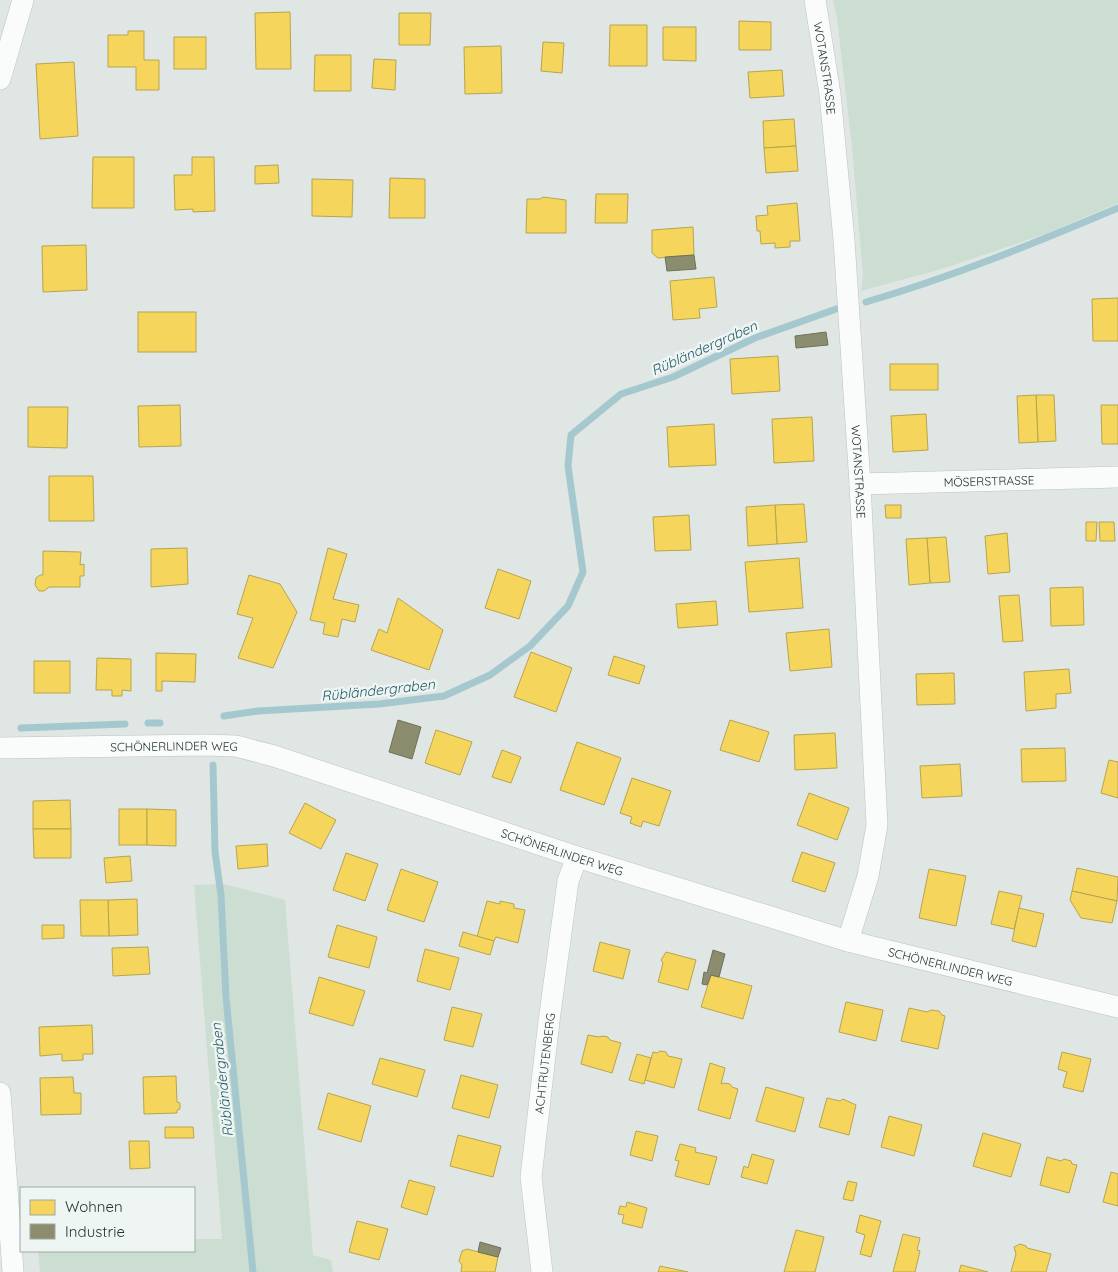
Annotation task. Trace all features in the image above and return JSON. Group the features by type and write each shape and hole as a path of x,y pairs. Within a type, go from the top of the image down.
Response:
{"street":[{"path":"0,79 23,0"},
{"name":"WOTANSTRASSE","path":"815,0 830,94 844,240 860,484 876,825 868,876 848,941"},
{"name":"MÖSERSTRASSE","path":"860,484 1118,477"},
{"name":"SCHÖNERLINDER WEG","path":"0,748 236,746 274,756 577,857 848,941 1118,1007"},
{"name":"ACHTRUTENBERG","path":"542,1272 531,1177 549,1021 568,882 577,857"},
{"path":"0,1093 13,1272"}],"green space":[{"path":"833,0 1118,0 1118,203 1048,233 945,268 861,291 863,275 852,147 837,18"},
{"path":"224,884 285,900 313,1255 331,1260 333,1272 40,1272 38,1252 195,1252 195,1239 222,1239 194,885"}],"building: Wohnen":[{"path":"290,12 291,69 256,69 255,13"},
{"path":"399,13 431,13 430,45 399,45"},
{"path":"739,21 771,22 771,50 739,50"},
{"path":"610,25 647,25 647,66 609,66"},
{"path":"663,27 696,27 696,61 663,60"},
{"path":"128,31 144,31 144,60 159,60 159,90 136,90 136,67 108,67 108,35 128,35"},
{"path":"174,37 206,37 206,69 174,69"},
{"path":"543,42 564,43 562,73 541,71"},
{"path":"501,46 502,93 465,94 464,47"},
{"path":"315,55 351,55 351,91 314,91"},
{"path":"374,59 396,60 395,90 372,88"},
{"path":"74,62 78,136 40,139 36,64"},
{"path":"782,70 784,96 750,98 748,72"},
{"path":"794,119 796,146 764,148 763,121"},
{"path":"796,146 798,171 766,173 764,148"},
{"path":"93,157 134,157 134,208 92,208"},
{"path":"192,157 214,157 215,211 193,212 193,209 175,210 174,175 192,175"},
{"path":"278,165 279,183 255,184 255,166"},
{"path":"390,178 425,179 425,218 389,218"},
{"path":"312,179 353,180 352,217 312,216"},
{"path":"596,194 628,194 627,223 595,223"},
{"path":"543,197 566,200 566,233 526,233 527,199 540,199"},
{"path":"797,203 800,241 790,241 790,247 775,248 775,243 761,244 760,231 757,231 756,216 768,215 767,206"},
{"path":"693,227 694,255 658,258 652,253 652,230"},
{"path":"86,245 87,290 43,292 42,246"},
{"path":"714,277 717,307 699,309 700,318 673,320 670,281"},
{"path":"1118,298 1118,341 1093,341 1092,299"},
{"path":"138,312 196,312 196,352 138,352"},
{"path":"778,356 780,391 732,394 730,359"},
{"path":"890,364 938,364 938,390 890,390"},
{"path":"1036,395 1054,395 1056,441 1038,442"},
{"path":"1036,395 1038,442 1019,443 1017,396"},
{"path":"180,405 181,446 139,447 138,406"},
{"path":"1101,405 1118,405 1118,444 1102,444"},
{"path":"28,407 68,407 67,448 28,447"},
{"path":"926,414 928,450 893,452 891,416"},
{"path":"812,417 814,461 774,463 772,419"},
{"path":"714,424 716,465 669,467 667,427"},
{"path":"49,476 93,476 94,521 49,521"},
{"path":"804,504 807,542 777,544 775,505"},
{"path":"775,505 777,544 748,546 746,507"},
{"path":"885,505 901,505 901,518 886,518"},
{"path":"689,515 691,550 655,551 653,517"},
{"path":"1086,522 1097,522 1096,541 1086,541"},
{"path":"1099,522 1114,522 1115,541 1100,541"},
{"path":"1007,533 1010,572 988,574 985,536"},
{"path":"946,537 950,582 930,583 927,538"},
{"path":"927,538 930,583 909,585 906,539"},
{"path":"187,548 188,584 151,587 151,549"},
{"path":"328,548 347,554 333,599 359,605 355,622 342,619 338,637 323,634 325,623 310,620"},
{"path":"43,551 81,552 80,565 84,564 84,576 80,576 80,587 49,587 44,591 39,591 35,585 36,578 43,575"},
{"path":"799,558 803,608 749,612 745,562"},
{"path":"498,569 531,581 519,619 485,608"},
{"path":"249,575 280,584 297,612 273,668 238,658 253,618 237,614"},
{"path":"1083,587 1084,625 1051,626 1050,588"},
{"path":"1019,595 1023,641 1003,642 999,596"},
{"path":"398,598 443,630 429,670 371,650 379,629 387,633"},
{"path":"716,601 718,625 678,628 676,604"},
{"path":"829,629 832,667 790,671 786,633"},
{"path":"531,652 572,668 556,712 514,697"},
{"path":"156,653 196,654 195,682 162,681 162,691 156,691"},
{"path":"614,656 645,666 639,684 608,675"},
{"path":"97,658 131,659 131,691 122,690 122,696 112,696 112,690 96,690"},
{"path":"34,661 70,661 70,693 34,693"},
{"path":"1069,669 1071,693 1056,694 1056,708 1026,711 1024,672"},
{"path":"954,673 955,704 917,705 916,674"},
{"path":"730,720 769,732 759,762 720,750"},
{"path":"436,730 472,742 460,775 425,763"},
{"path":"835,733 837,768 795,770 794,735"},
{"path":"577,742 621,758 604,805 560,790"},
{"path":"1065,748 1066,781 1022,782 1021,749"},
{"path":"502,750 521,757 511,783 492,777"},
{"path":"1109,760 1118,762 1118,798 1101,793"},
{"path":"960,764 962,796 922,798 920,766"},
{"path":"632,778 671,791 659,826 643,821 641,827 630,823 632,817 620,813"},
{"path":"809,793 849,808 837,840 797,825"},
{"path":"70,800 71,829 33,829 33,801"},
{"path":"305,803 336,820 321,849 289,833"},
{"path":"119,809 147,809 147,845 119,845"},
{"path":"147,809 176,810 176,846 147,845"},
{"path":"33,829 71,829 71,858 34,858"},
{"path":"267,844 268,866 238,869 236,846"},
{"path":"802,852 835,863 825,892 792,881"},
{"path":"346,853 378,864 365,901 333,890"},
{"path":"130,856 132,881 106,883 104,858"},
{"path":"1077,868 1118,877 1117,901 1072,891"},
{"path":"401,869 438,882 424,922 387,910"},
{"path":"929,869 966,876 956,926 919,918"},
{"path":"999,891 1022,896 1014,929 991,924"},
{"path":"1072,891 1117,901 1112,923 1081,918 1070,900"},
{"path":"137,899 138,935 109,936 108,900"},
{"path":"80,900 108,900 109,936 81,936"},
{"path":"487,901 500,904 500,901 514,904 514,908 525,910 518,943 496,937 494,941 477,937"},
{"path":"1019,908 1044,914 1036,947 1012,941"},
{"path":"42,925 64,925 64,938 42,939"},
{"path":"337,925 377,937 369,968 328,957"},
{"path":"463,932 494,941 490,955 459,946"},
{"path":"600,942 630,950 623,979 593,971"},
{"path":"148,947 150,974 113,976 112,948"},
{"path":"425,949 459,958 450,990 417,981"},
{"path":"666,952 696,960 688,990 658,982 663,963 661,960"},
{"path":"711,975 752,986 743,1019 701,1007"},
{"path":"319,977 365,991 353,1026 309,1013"},
{"path":"846,1002 883,1010 876,1041 839,1032"},
{"path":"452,1007 482,1014 473,1047 444,1040"},
{"path":"909,1008 927,1012 931,1010 939,1011 945,1016 938,1049 901,1041"},
{"path":"92,1025 93,1054 83,1054 83,1060 62,1061 62,1054 40,1056 39,1027"},
{"path":"588,1035 608,1037 610,1040 621,1043 612,1073 581,1064"},
{"path":"660,1051 666,1052 668,1056 682,1059 674,1088 645,1080 653,1052 657,1053"},
{"path":"1062,1052 1091,1059 1083,1092 1063,1087 1067,1072 1058,1069"},
{"path":"637,1054 651,1058 644,1084 629,1080"},
{"path":"380,1058 425,1070 417,1097 372,1084"},
{"path":"710,1063 725,1068 721,1084 730,1084 738,1089 730,1119 698,1110"},
{"path":"461,1075 498,1085 489,1118 452,1108"},
{"path":"176,1076 177,1102 180,1103 180,1109 177,1110 177,1113 144,1114 143,1077"},
{"path":"73,1077 74,1093 81,1093 81,1114 41,1115 40,1078"},
{"path":"766,1087 804,1098 795,1132 756,1121"},
{"path":"328,1093 371,1106 361,1142 318,1129"},
{"path":"827,1098 840,1101 843,1099 856,1105 849,1135 819,1127"},
{"path":"889,1116 922,1125 914,1156 881,1147"},
{"path":"165,1127 193,1127 194,1138 165,1138"},
{"path":"636,1131 658,1136 652,1161 630,1155"},
{"path":"983,1133 1021,1144 1011,1177 973,1166"},
{"path":"458,1135 501,1146 493,1177 450,1166"},
{"path":"129,1141 149,1141 150,1168 130,1169"},
{"path":"680,1144 696,1148 695,1152 717,1157 709,1185 675,1176 679,1161 675,1160"},
{"path":"752,1154 774,1160 767,1184 741,1177 744,1166 748,1168"},
{"path":"1047,1157 1061,1161 1064,1159 1077,1165 1069,1193 1040,1185"},
{"path":"1111,1172 1118,1174 1118,1206 1103,1202"},
{"path":"409,1180 435,1187 427,1215 401,1207"},
{"path":"848,1181 857,1183 853,1201 843,1199"},
{"path":"627,1202 647,1208 642,1228 622,1223 624,1215 618,1214 620,1206 626,1207"},
{"path":"860,1215 881,1221 871,1257 860,1254 865,1235 856,1232"},
{"path":"357,1221 388,1229 379,1260 349,1252"},
{"path":"796,1230 824,1237 815,1272 784,1272"},
{"path":"903,1234 920,1238 917,1250 920,1251 915,1272 893,1272"},
{"path":"1020,1244 1027,1248 1051,1254 1046,1272 1011,1272 1016,1254 1014,1247"},
{"path":"467,1249 498,1257 495,1272 461,1272 462,1265 459,1261 462,1251"},
{"path":"961,1265 988,1272 959,1272"},
{"path":"660,1266 688,1272 658,1272"}],"building: Industrie":[{"path":"694,255 696,269 667,271 665,257"},
{"path":"826,332 828,345 796,348 795,336"},
{"path":"398,720 421,727 412,759 389,752"},
{"path":"713,950 725,954 719,977 711,975 707,985 702,984 704,972 707,973"},
{"path":"480,1242 501,1248 498,1257 478,1252"}],"waterway":[{"name":"Rübländergraben","path":"866,302 1024,247 1118,208"},
{"name":"Rübländergraben","path":"224,716 258,711 379,704 444,696 490,675 530,646 568,606 583,572 568,466 571,435 621,394 673,377 755,338 839,308"},
{"path":"148,723 160,723"},
{"path":"21,728 125,724"},
{"name":"Rübländergraben","path":"213,765 215,852 221,895 226,997 253,1272"}]}
